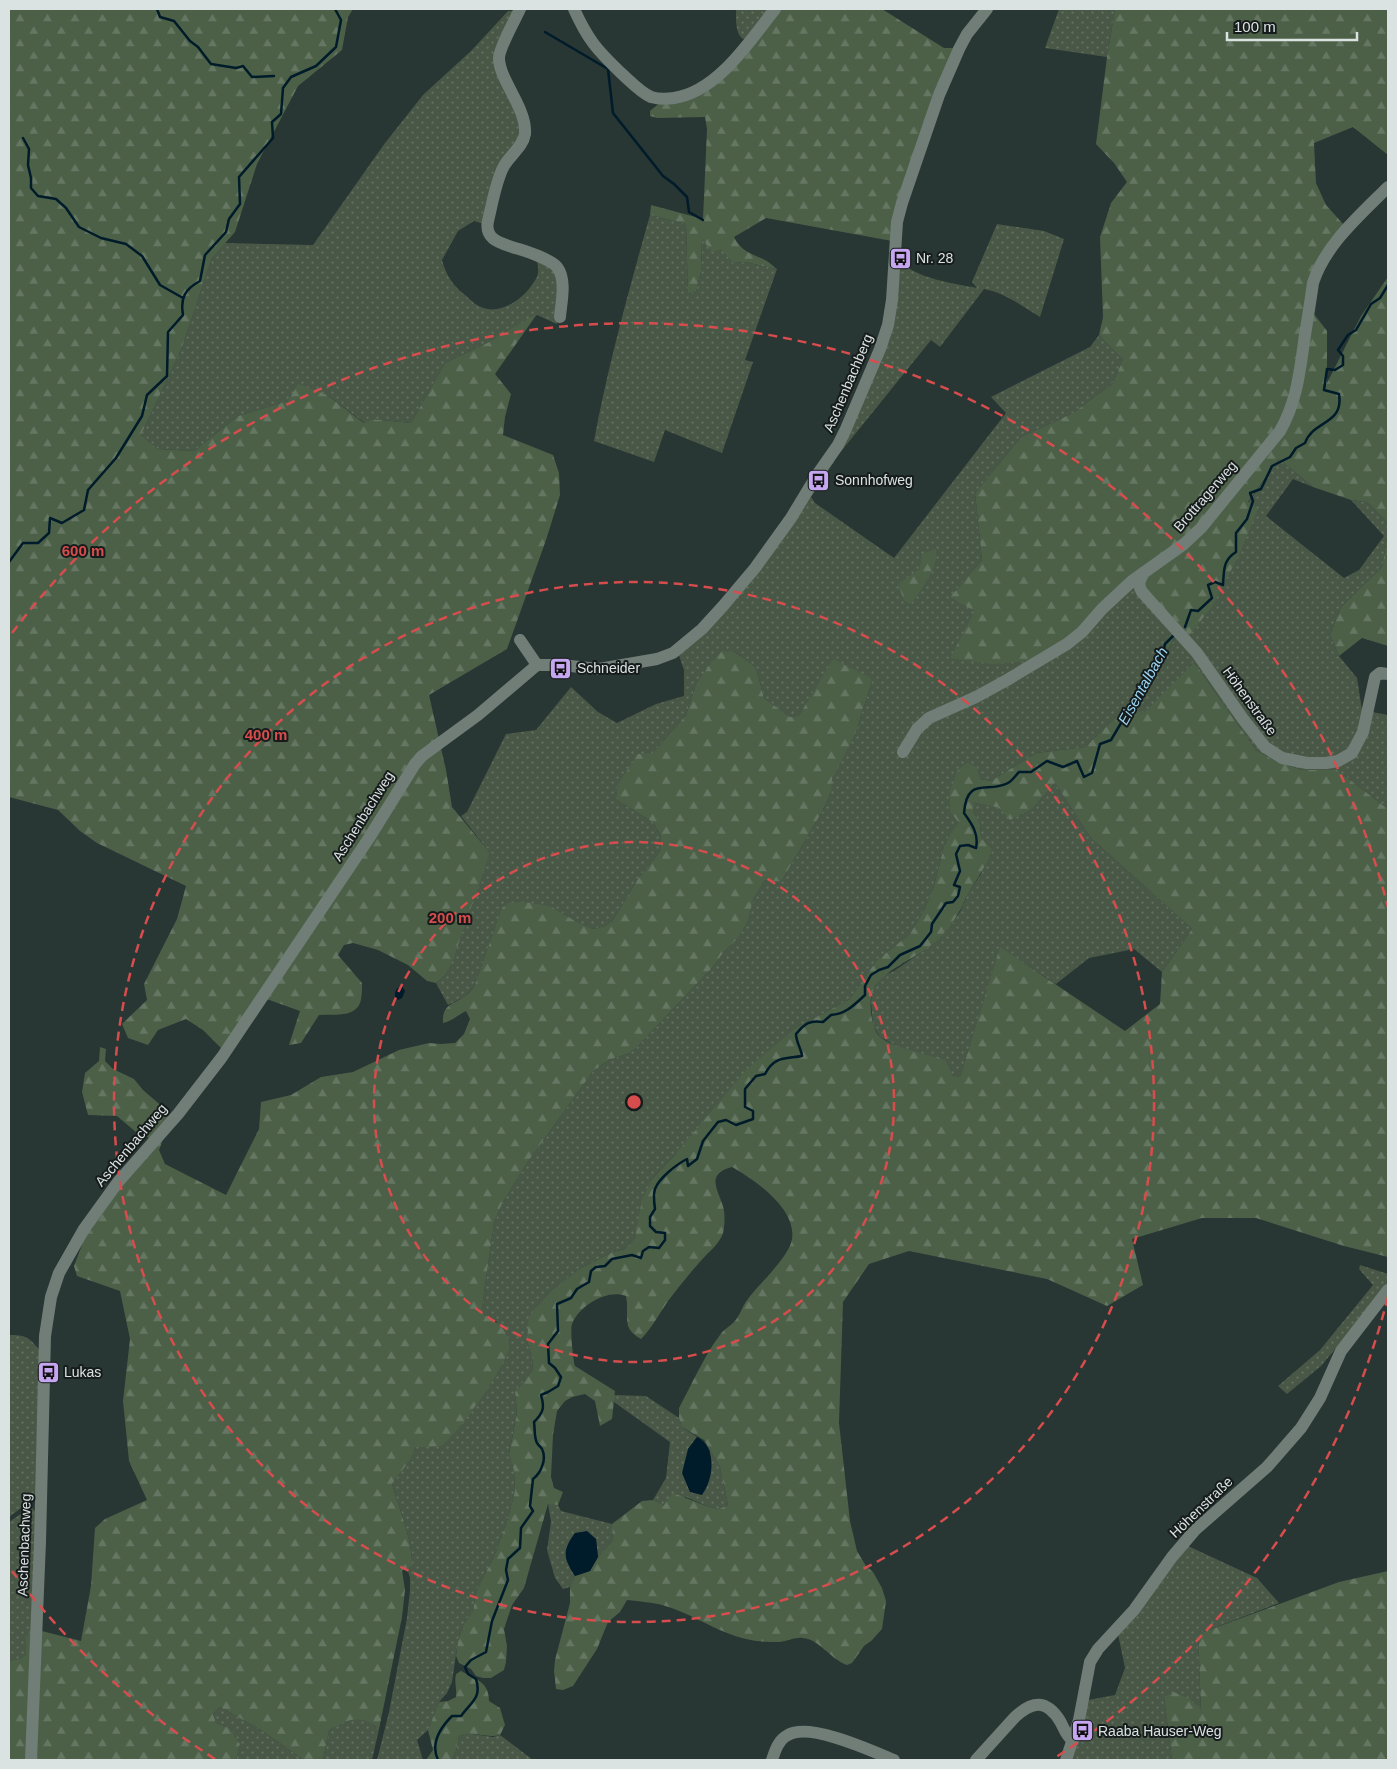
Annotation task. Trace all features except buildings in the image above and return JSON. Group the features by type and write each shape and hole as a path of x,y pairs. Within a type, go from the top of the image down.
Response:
{"street":[{"path":"520,9 499,58 503,72 518,104 523,120 524,135 522,143 502,170 487,229 498,243 514,247 551,262 558,267 562,279 560,317"},
{"path":"574,9 589,40 602,54 641,90 651,96 662,98 690,94 713,80 744,48 775,9"},
{"name":"Aschenbachberg","path":"537,665 561,665 599,669 657,659 673,653 692,638 723,606 755,568 783,530 845,431 880,349 888,325 892,300 897,222 902,204 939,96 959,49 967,34 987,9"},
{"name":"Brottragerweg","path":"903,752 917,729 929,718 976,697 1067,644 1082,632 1120,592 1144,572 1192,538 1201,528 1280,431 1288,417 1293,404 1313,284 1323,259 1388,188"},
{"name":"Höhenstraße","path":"1144,572 1139,580 1139,588 1197,653 1265,748 1282,758 1307,763 1326,763 1348,757 1356,748 1363,732 1375,677 1380,673 1388,674"},
{"path":"520,640 537,665"},
{"name":"Aschenbachweg","path":"31,1760 40,1542 45,1336 51,1297 59,1273 84,1229 118,1182 184,1106 222,1057 369,838 415,764 422,756 478,715 537,665"},
{"name":"Höhenstraße","path":"1066,1760 1079,1720 1090,1662 1098,1649 1134,1610 1172,1556 1186,1540 1207,1519 1267,1467 1302,1428 1320,1398 1341,1352 1388,1290"},
{"path":"976,1760 1015,1716 1032,1705 1045,1706 1050,1709 1061,1722 1068,1737 1073,1741"},
{"path":"772,1760 781,1740 788,1734 799,1732 836,1738 894,1760"}],"green space":[{"path":"9,9 353,9 348,17 342,50 298,86 257,164 235,232 212,258 181,350 141,435 158,449 194,451 238,416 288,401 298,384 327,395 364,423 371,419 411,423 445,363 487,343 537,314 495,374 511,394 503,435 553,455 559,473 560,495 507,649 429,695 446,770 452,807 490,853 452,962 444,976 436,983 427,981 408,965 378,950 353,943 344,945 338,955 362,983 360,1003 357,1008 348,1013 319,1015 301,1043 289,1045 300,1011 261,997 223,1050 203,1030 186,1019 158,1030 148,1045 128,1038 122,1024 147,1000 144,984 177,919 186,886 97,843 80,831 58,810 9,797"},
{"path":"736,9 770,9 748,38 743,39 737,30"},
{"path":"778,9 882,9 944,48 956,48 892,241 766,218 734,237 743,249 767,261 777,269 745,262 733,263 721,249 712,252 702,239 701,271 696,292 688,294 686,224 650,215 651,205 703,219 707,129 705,117 657,118 650,116 650,111 662,101 691,97"},
{"path":"1059,9 1115,9 1107,57 1045,48"},
{"path":"1115,9 1388,9 1388,155 1353,127 1314,143 1316,183 1326,205 1344,225 1308,306 1327,331 1327,383 1361,316 1388,277 1388,523 1367,502 1351,500 1313,487 1279,459 1248,502 1258,509 1238,557 1212,606 1189,636 1140,582 1065,642 1036,660 994,664 950,658 975,611 950,597 982,560 975,493 1021,437 1073,413 1112,384 1123,360 1099,335 1103,317 1100,237 1111,203 1127,182 1114,163 1096,144"},
{"path":"508,11 517,11 501,46 523,134 484,224 474,221 458,231 442,260 448,275 457,288 477,305 487,309 507,306 524,294 537,276 537,261 557,271 560,302 557,324 537,315 487,343 445,363 411,423 371,419 365,423 327,395 288,401 238,416 194,451 158,449 141,435 181,350 212,258 225,243 313,245 385,143 423,95 472,50"},
{"path":"650,215 686,224 688,294 696,292 701,271 702,238 721,248 733,263 745,262 777,269 745,360 753,362 722,453 665,430 654,462 594,441 612,356"},
{"path":"997,224 1044,231 1064,239 1040,317 1006,297 984,289 940,347 931,340 839,454 811,497 815,503 894,558 1006,413 991,397 1090,347 1099,335 1123,360 1112,384 1073,413 1021,437 975,493 982,560 950,597 1096,610 1248,503 1279,459 1313,487 1293,479 1266,516 1344,578 1359,570 1384,536 1351,500 1367,502 1388,523 1382,567 1341,607 1330,635 1339,656 1357,678 1362,710 1388,715 1388,809 1337,770 1303,770 1277,762 1256,750 1194,662 1145,713 1137,711 1175,637 1169,635 1125,708 1085,747 1036,753 991,781 980,779 960,823 950,834 944,846 933,890 910,934 877,960 850,999 797,1027 652,1179 635,1238 625,1249 613,1252 579,1269 554,1288 537,1306 527,1341 532,1357 533,1370 515,1392 517,1413 509,1453 514,1471 515,1491 494,1557 477,1589 473,1611 464,1623 458,1641 452,1682 447,1693 439,1702 428,1730 417,1740 423,1760 377,1760 389,1712 407,1618 410,1578 407,1568 412,1565 408,1535 392,1484 411,1459 415,1447 427,1447 497,1322 484,1314 482,1307 494,1223 502,1204 527,1163 594,1070 609,1060 630,1053 638,1046 739,937 749,919 753,900 765,880 781,882 823,810 831,792 831,779 855,735 872,681 833,660 798,717 790,717 764,698 756,668 733,651 695,687 686,715 653,753 617,800 654,823 661,836 660,851 638,879 613,920 605,926 593,929 552,907 502,909 474,987 464,997 448,1005 436,983 444,976 490,853 461,816 467,812 506,734 536,730 571,687 598,712 617,723 656,704 684,696 684,670 676,647 684,641 752,566 835,443 877,348 900,261 907,267 926,276 977,288 972,282"},
{"path":"1388,532 1388,646 1362,638 1339,656 1330,635 1341,607 1382,567"},
{"path":"936,549 932,571 911,604 904,600 898,584 920,569 922,554"},
{"path":"1169,635 1175,636 1138,711 1145,712 1194,662 1256,750 1277,762 1303,770 1337,770 1388,809 1388,1257 1344,1246 1256,1218 1202,1218 1132,1239 1143,1285 1107,1306 1047,1279 909,1251 869,1264 843,1302 839,1423 850,1521 857,1551 866,1566 873,1572 882,1588 886,1601 882,1629 864,1646 852,1663 847,1665 809,1639 797,1638 780,1642 750,1640 724,1632 669,1607 627,1600 620,1612 608,1622 597,1649 573,1686 563,1690 556,1689 555,1660 570,1603 570,1587 575,1576 590,1571 598,1557 613,1540 612,1524 642,1501 653,1500 664,1505 673,1493 709,1507 719,1509 728,1505 720,1467 704,1440 682,1427 679,1418 679,1408 714,1343 736,1320 748,1299 786,1254 792,1239 792,1228 781,1206 762,1188 732,1167 724,1170 716,1178 716,1188 724,1212 722,1236 677,1289 641,1339 634,1335 628,1326 626,1296 619,1294 595,1300 581,1311 572,1324 571,1332 575,1366 615,1391 612,1419 600,1426 595,1401 585,1394 565,1401 557,1411 553,1435 551,1477 554,1488 563,1492 558,1505 548,1504 524,1588 512,1605 504,1629 507,1646 504,1670 491,1678 476,1676 471,1669 459,1663 456,1656 458,1641 464,1623 473,1611 477,1589 494,1557 515,1491 514,1471 509,1454 517,1413 515,1392 533,1370 532,1357 527,1341 529,1317 554,1288 579,1269 613,1252 625,1249 635,1238 642,1200 652,1179 674,1156 747,1069 797,1027 850,999 877,960 910,934 933,890 944,846 950,834 959,823 950,811 950,791 957,771 967,763 977,767 980,779 991,781 1036,753 1085,747 1125,708","holes":["1055,783 1090,837 1192,929 1162,972 1160,1004 1125,1031 1000,947 960,1077 952,1075 945,1060 901,1047 880,1037 874,1028 871,1008 871,995 876,984 888,973 928,947 943,934 956,918 988,860 992,848 981,838 980,824 973,811 975,802 999,808 1010,820 1033,808"]},
{"path":"733,651 756,668 764,698 790,717 798,717 833,659 869,677 872,681 855,735 832,779 831,792 823,810 781,882 765,880 753,900 749,919 739,937 638,1046 630,1053 609,1060 594,1070 527,1163 502,1204 494,1223 482,1307 484,1314 501,1327 507,1335 509,1346 507,1355 481,1398 449,1439 439,1446 415,1447 411,1459 392,1484 408,1535 412,1566 402,1570 405,1590 402,1617 379,1729 360,1719 343,1723 329,1730 323,1760 304,1760 261,1730 220,1707 213,1714 216,1723 230,1728 240,1744 236,1760 9,1760 9,1661 21,1658 26,1654 26,1641 30,1628 81,1641 91,1586 95,1528 105,1519 147,1500 129,1461 123,1401 130,1339 120,1291 77,1276 74,1266 87,1232 102,1209 152,1149 148,1137 137,1133 117,1116 88,1115 82,1092 85,1073 99,1061 100,1047 106,1049 105,1061 113,1069 134,1079 143,1090 172,1115 159,1150 165,1164 226,1195 259,1129 261,1102 291,1095 321,1077 353,1072 399,1050 429,1043 455,1043 464,1034 470,1019 466,1011 443,1023 444,1012 446,1008 466,995 474,987 502,908 508,903 525,902 552,907 593,929 605,926 613,920 638,879 660,851 661,836 654,823 617,800 617,786 638,754 653,753 686,715 695,687 708,667 721,652"},
{"path":"1055,783 1090,837 1192,929 1162,972 1134,949 1089,958 1056,984 1000,948 960,1077 952,1075 880,1037 873,1026 872,990 882,976 894,971 923,951 952,923 960,912 968,893 981,874 992,848 981,838 980,824 973,811 975,801 999,808 1033,808"},
{"path":"1360,1265 1388,1274 1388,1285 1321,1366 1287,1394 1278,1386 1320,1350 1373,1285 1359,1269"},
{"path":"9,1335 27,1338 40,1351 36,1497 9,1517"},
{"path":"614,1395 646,1396 679,1418 682,1427 697,1437 688,1449 711,1471 710,1450 720,1467 728,1505 719,1509 709,1507 686,1497 664,1505 653,1500 666,1478 670,1442 614,1402"},
{"path":"548,1503 558,1505 561,1511 612,1524 613,1540 598,1557 596,1539 575,1533 568,1545 566,1554 568,1564 575,1576 570,1587 563,1589 555,1578 547,1550 551,1522"},
{"path":"32,1508 37,1513 33,1629 26,1654 21,1658 9,1661 9,1522"},
{"path":"1188,1546 1257,1578 1279,1603 1198,1634 1201,1711 1164,1697 1172,1760 1071,1760 1088,1700 1115,1695 1125,1668 1118,1634"},
{"path":"1388,1571 1388,1760 1172,1760 1164,1697 1174,1692 1191,1700 1201,1710 1198,1634 1339,1582"},
{"path":"461,1671 484,1685 487,1689 489,1701 500,1708 505,1725 500,1735 464,1734 459,1736 456,1751 451,1760 426,1760 433,1750 428,1730 439,1702 448,1701 456,1697 456,1674"},
{"path":"220,1707 261,1730 304,1760 236,1760 240,1744 230,1728 216,1723 213,1714"},
{"path":"357,1718 367,1720 379,1729 372,1760 323,1760 329,1730 342,1722"},
{"path":"466,1733 493,1737 500,1735 533,1760 451,1760 456,1751 459,1736"}],"water":[{"path":"402,986 405,991 402,998 398,1000 395,998 395,992"},
{"path":"697,1437 708,1448 712,1464 709,1481 702,1495 690,1492 682,1473 688,1449"},
{"path":"587,1531 596,1539 598,1557 590,1571 575,1576 566,1559 566,1550 575,1533"}],"waterway":[{"path":"157,9 160,17 174,21 211,64 236,68 243,66 252,77 274,76"},
{"path":"9,562 23,543 38,543 49,533 50,518 62,523 84,510 88,490 116,458 142,416 147,395 167,376 168,332 183,315 183,299 187,291 200,281 205,255 226,232 229,219 240,204 239,177 273,138 272,122 281,114 283,88 291,77 316,66 336,47 341,20 335,9"},
{"path":"545,32 608,69 613,113 663,176 687,197 689,212 703,220"},
{"path":"23,138 29,149 28,165 31,188 38,196 56,199 66,208 79,227 101,238 126,244 142,256 160,285 183,298"},
{"name":"Eisentalbach","path":"1185,627 1191,610 1198,611 1212,598 1208,585 1215,582 1223,585 1226,562 1236,552 1236,533 1247,519 1253,501 1250,493 1261,489 1272,466 1290,457 1296,448 1305,443 1314,430 1337,412 1339,394 1324,390 1327,369 1335,370 1343,365 1343,356 1338,350 1348,335 1356,330 1371,304 1380,298 1388,285"},
{"name":"Eisentalbach","path":"438,1760 435,1748 440,1731 452,1716 461,1716 477,1695 476,1679 468,1674 465,1667 471,1660 486,1652 492,1621 508,1580 506,1570 508,1559 520,1548 521,1528 533,1511 530,1506 533,1479 541,1470 544,1457 542,1449 536,1441 534,1422 542,1410 541,1395 558,1386 561,1377 549,1363 548,1344 558,1331 557,1304 571,1298 577,1289 589,1282 591,1271 596,1267 605,1266 612,1259 632,1255 641,1258 643,1251 649,1247 659,1248 665,1240 665,1233 656,1232 650,1226 650,1217 655,1209 655,1189 660,1180 683,1161 687,1159 688,1166 697,1159 703,1141 718,1122 726,1120 736,1125 753,1119 753,1111 745,1107 745,1089 756,1076 765,1074 768,1068 776,1061 802,1056 796,1034 802,1027 815,1021 823,1022 831,1015 841,1013 850,1008 865,995 865,986 871,975 888,967 900,955 920,946 931,932 932,924 946,903 953,902 958,896 960,887 954,885 960,871 956,854 960,846 968,845 976,848 976,834 964,813 969,794 980,788 1000,786 1008,783 1019,772 1031,772 1047,761 1063,767 1077,761 1084,777 1092,773 1100,744 1111,740 1124,718 1133,710 1152,667 1162,658 1165,644 1173,636"}],"place":[{"name":"Nr. 28","path":"900,258"},
{"name":"Sonnhofweg","path":"819,480"},
{"name":"Schneider","path":"561,668"},
{"name":"Lukas","path":"48,1372"},
{"name":"Raaba Hauser-Weg","path":"1082,1731"}]}
